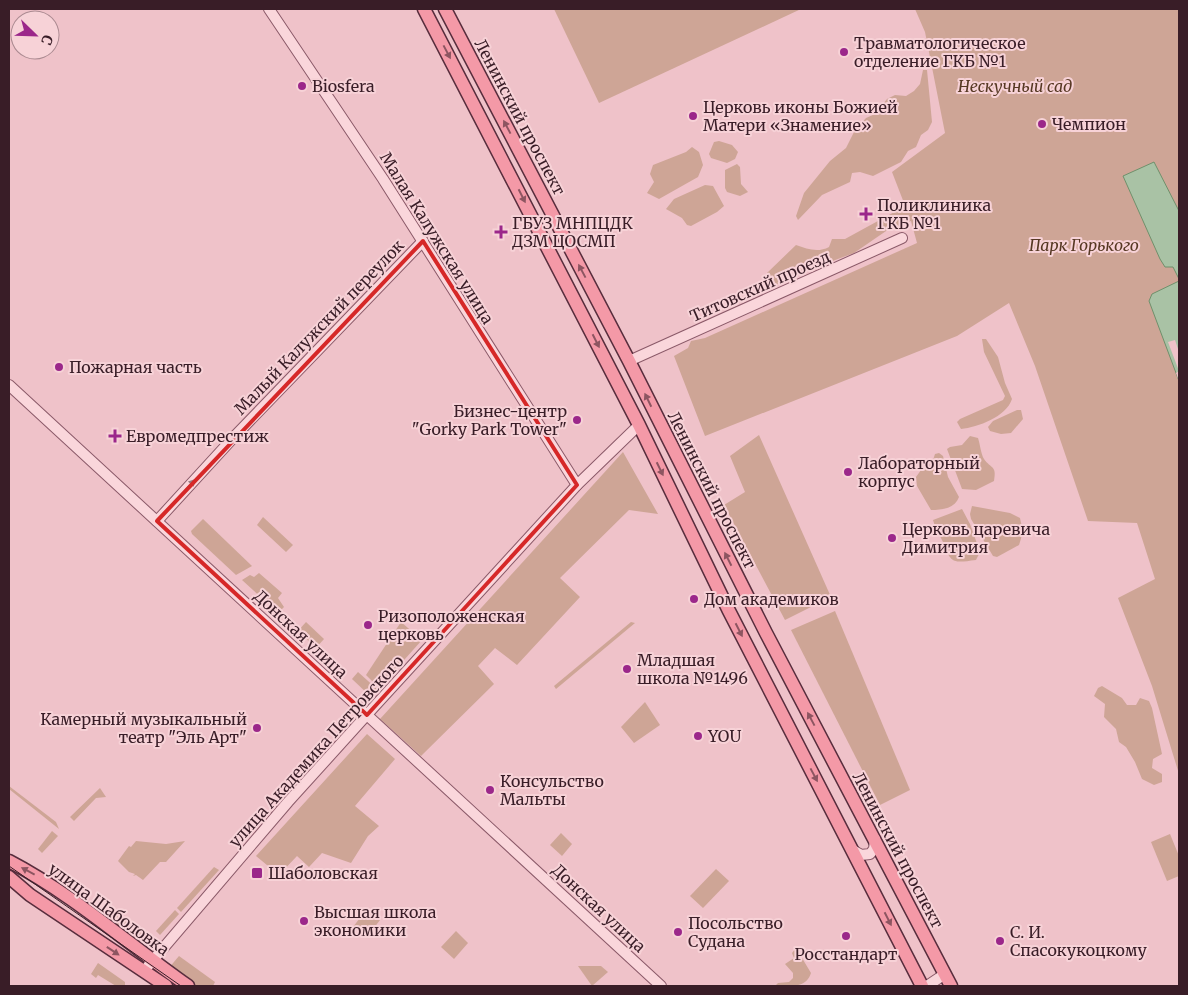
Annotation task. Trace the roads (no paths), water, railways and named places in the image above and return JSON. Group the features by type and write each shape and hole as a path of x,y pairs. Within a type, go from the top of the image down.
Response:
{"main road":[{"name":"Ленинский проспект","path":"424,9 639,425 728,609 922,986"},
{"name":"Ленинский проспект","path":"445,9 629,361 766,633 951,986"},
{"name":"улица Шаболовка","path":"9,861 42,878 188,986"},
{"name":"улица Шаболовка","path":"9,877 30,895 166,986"}],"street":[{"name":"Малая Калужская улица","path":"269,9 423,241 577,485"},
{"name":"Титовский проезд","path":"629,361 902,238"},
{"name":"Малый Калужский переулок","path":"156,521 247,423 423,241"},
{"name":"Донская улица","path":"9,385 661,986"},
{"name":"улица Академика Петровского","path":"144,971 288,802 366,715 577,485 639,425"},
{"path":"853,850 861,855 870,854 874,849 875,839"},
{"path":"927,986 945,974"}],"tram line":[{"path":"9,866 181,986"}],"place":[{"name":"Травматологическое отделение ГКБ №1","path":"844,52"},
{"name":"Biosfera","path":"302,86"},
{"name":"Церковь иконы Божией Матери «Знамение»","path":"693,116"},
{"name":"Чемпион","path":"1042,124"},
{"name":"Поликлиника ГКБ №1","path":"866,214"},
{"name":"ГБУЗ МНПЦДК ДЗМ ЦОСМП","path":"501,232"},
{"name":"Пожарная часть","path":"59,367"},
{"name":"Бизнес-центр \"Gorky Park Tower\"","path":"577,420"},
{"name":"Евромедпрестиж","path":"115,436"},
{"name":"Лабораторный корпус","path":"848,472"},
{"name":"Церковь царевича Димитрия","path":"892,538"},
{"name":"Дом академиков","path":"694,599"},
{"name":"Ризоположенская церковь","path":"368,625"},
{"name":"Младшая школа №1496","path":"627,669"},
{"name":"Камерный музыкальный театр \"Эль Арт\"","path":"257,728"},
{"name":"YOU","path":"698,736"},
{"name":"Консульство Мальты","path":"490,790"},
{"name":"Шаболовская","path":"257,873"},
{"name":"Высшая школа экономики","path":"304,921"},
{"name":"Посольство Судана","path":"678,932"},
{"name":"Росстандарт","path":"846,936"},
{"name":"С. И. Спасокукоцкому","path":"1000,941"}],"park label":[{"name":"Нескучный сад","path":"1015,86"},
{"name":"Парк Горького","path":"1084,245"}]}
